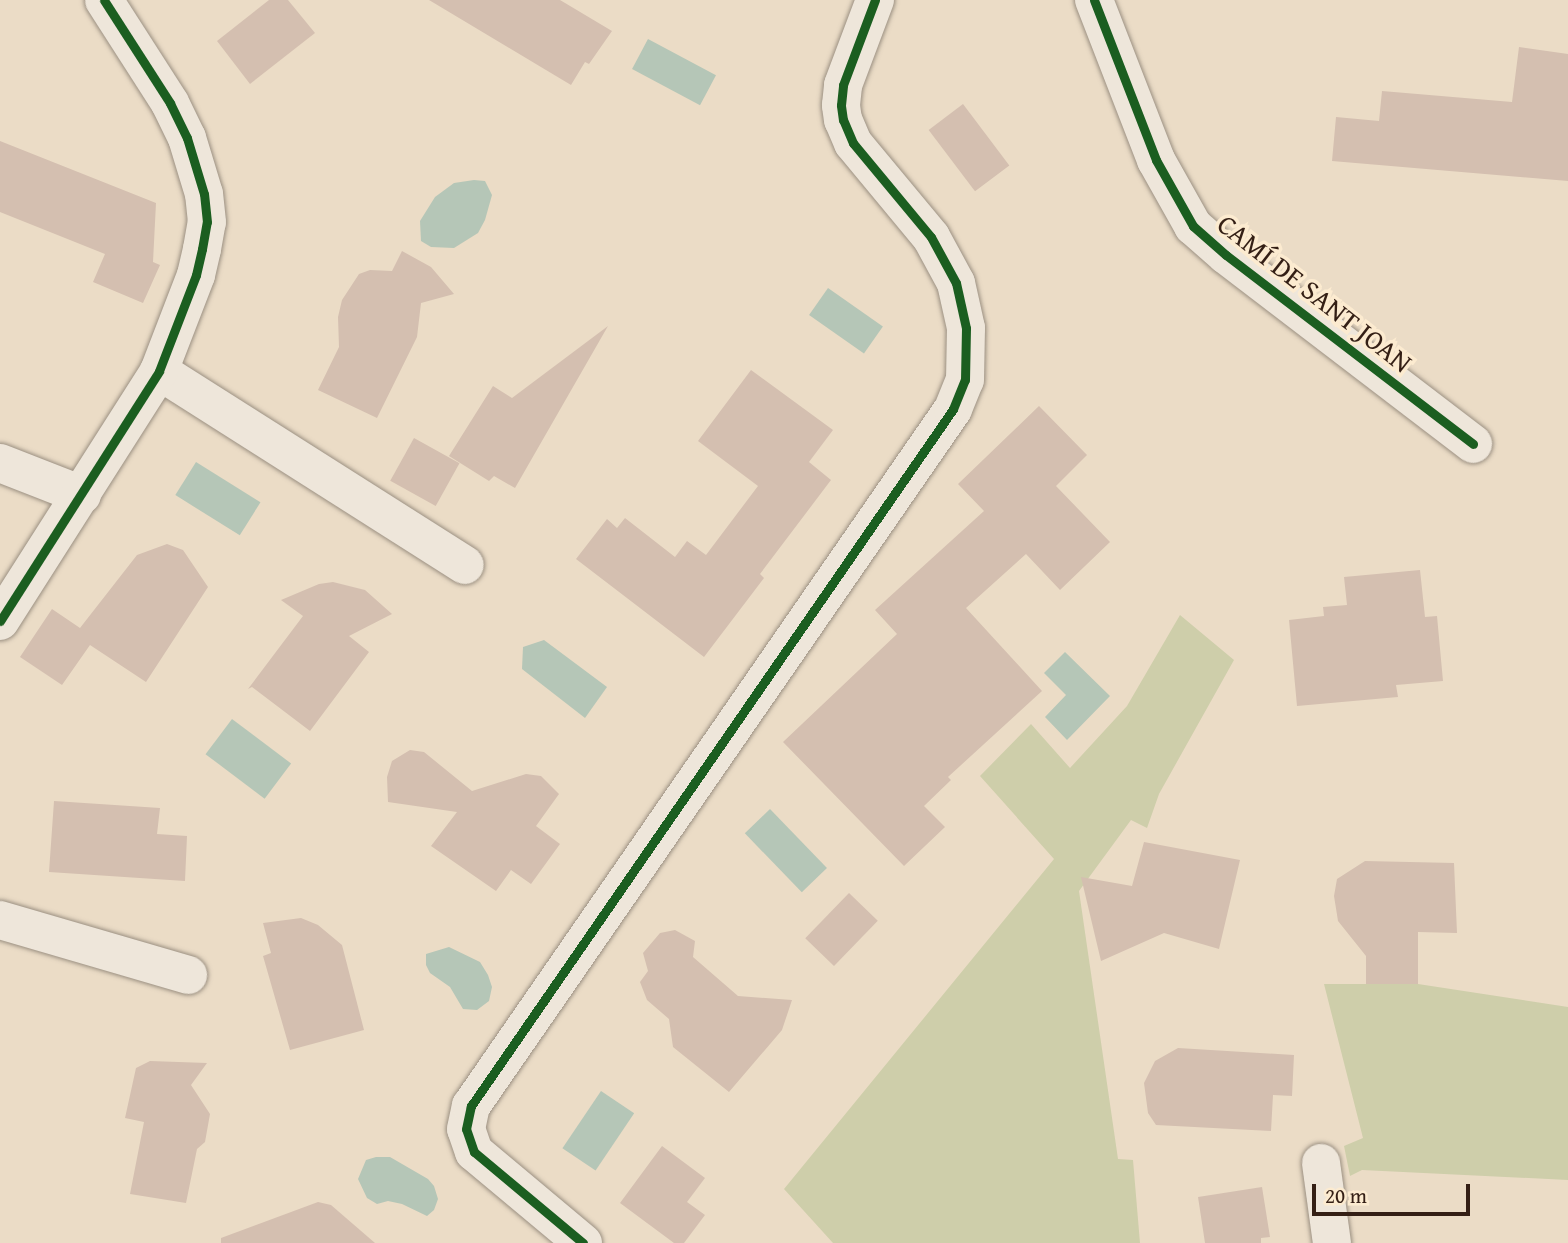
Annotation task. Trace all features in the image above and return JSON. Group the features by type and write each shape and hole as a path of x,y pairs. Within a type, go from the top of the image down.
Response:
{"street":[{"path":"0,621 159,371 196,275 206,222 204,194 187,138 170,103 104,0"},
{"path":"583,1243 474,1152 466,1129 471,1106 953,409 965,380 967,328 956,283 931,237 853,143 843,120 843,85 874,0"},
{"name":"CAMÍ DE SANT JOAN","path":"1094,0 1156,160 1193,226 1226,255 1473,444"},
{"path":"159,371 465,565"},
{"path":"0,463 82,495"},
{"path":"0,920 188,975"},
{"path":"1321,1163 1332,1243"}],"green space":[{"path":"1180,615 1234,660 1159,794 1147,828 1131,820 1079,891 1118,1159 1133,1160 1140,1243 833,1243 784,1189 1054,859 980,776 1031,724 1070,768 1127,706"},
{"path":"1324,984 1418,984 1568,1007 1568,1180 1362,1170 1350,1176 1344,1146 1363,1138"}],"shaded area":[{"path":"648,39 716,75 700,105 632,69"},
{"path":"485,181 492,195 478,233 454,248 431,247 421,241 420,221 435,197 454,183"},
{"path":"828,288 883,326 864,353 809,315"},
{"path":"196,462 260,502 240,535 175,495"},
{"path":"544,640 607,687 585,718 522,669 523,647"},
{"path":"1065,652 1110,696 1067,740 1045,717 1066,695 1044,673"},
{"path":"232,719 291,764 265,799 206,754"},
{"path":"770,809 827,868 802,892 745,833"},
{"path":"449,947 480,962 488,975 492,987 489,1001 477,1010 463,1009 450,987 430,973 426,965 426,954"},
{"path":"601,1091 634,1113 596,1171 562,1148"},
{"path":"390,1157 428,1179 434,1186 438,1199 434,1210 427,1216 402,1204 388,1201 377,1204 367,1198 358,1179 366,1160"}],"building":[{"path":"269,0 288,0 315,33 250,84 217,41"},
{"path":"429,0 560,0 612,31 589,64 585,62 571,85"},
{"path":"1519,47 1568,54 1568,181 1332,161 1336,117 1379,121 1382,91 1512,102"},
{"path":"963,104 1009,165 975,191 929,130"},
{"path":"0,141 156,203 153,262 160,265 143,303 93,282 105,254 0,212"},
{"path":"402,251 431,267 454,294 421,303 417,337 377,418 318,390 339,347 338,317 342,300 359,274 370,270 392,271"},
{"path":"608,326 515,488 494,476 489,481 449,456 493,386 512,398"},
{"path":"751,370 833,430 809,462 831,480 760,574 764,578 704,657 576,559 607,519 617,528 625,518 675,557 687,541 706,555 758,486 698,441"},
{"path":"1039,406 1087,455 1056,486 1110,542 1060,590 1026,554 966,608 1042,691 948,777 951,780 924,806 945,827 904,866 783,742 897,634 875,610 984,511 958,484"},
{"path":"414,438 459,463 436,506 390,481"},
{"path":"167,544 183,550 208,587 146,682 90,645 62,685 20,657 52,609 80,628 137,555"},
{"path":"1420,570 1425,617 1437,616 1443,681 1396,685 1398,697 1297,706 1289,620 1324,616 1323,607 1347,605 1344,577"},
{"path":"333,582 365,590 392,614 349,636 369,652 310,731 252,687 248,689 303,616 281,600 319,584"},
{"path":"410,750 424,752 472,791 526,774 541,776 559,794 536,826 560,844 531,884 511,870 496,891 431,846 457,812 388,802 387,777 392,761"},
{"path":"54,801 160,808 157,834 187,836 185,881 49,872"},
{"path":"1144,842 1240,860 1219,949 1164,933 1101,961 1081,877 1132,886"},
{"path":"1365,861 1454,863 1457,933 1418,932 1418,984 1366,984 1366,956 1338,921 1334,896 1337,879"},
{"path":"849,893 878,921 834,966 805,938"},
{"path":"301,918 318,925 342,945 364,1030 290,1050 263,956 271,953 263,923"},
{"path":"675,930 695,941 693,957 738,996 792,1000 782,1030 729,1092 673,1047 669,1019 647,1000 640,982 648,971 643,953 660,933"},
{"path":"1178,1048 1294,1055 1292,1096 1273,1095 1271,1131 1156,1125 1148,1113 1144,1083 1155,1061"},
{"path":"150,1061 207,1063 191,1085 210,1114 205,1142 197,1149 186,1203 130,1194 144,1122 125,1118 136,1068"},
{"path":"662,1146 705,1178 687,1202 705,1215 684,1243 674,1243 620,1203"},
{"path":"1262,1187 1270,1237 1261,1238 1261,1243 1205,1243 1198,1197"},
{"path":"318,1202 331,1205 375,1243 221,1243 221,1238"}],"cycle path":[{"path":"0,621 159,371 196,275 207,222 204,194 187,138 170,103 104,0"},
{"path":"583,1243 474,1152 466,1129 471,1106 953,409 965,380 966,328 956,283 931,237 853,143 843,120 843,85 875,0"},
{"path":"1094,0 1156,160 1193,226 1226,255 1473,444"}]}
